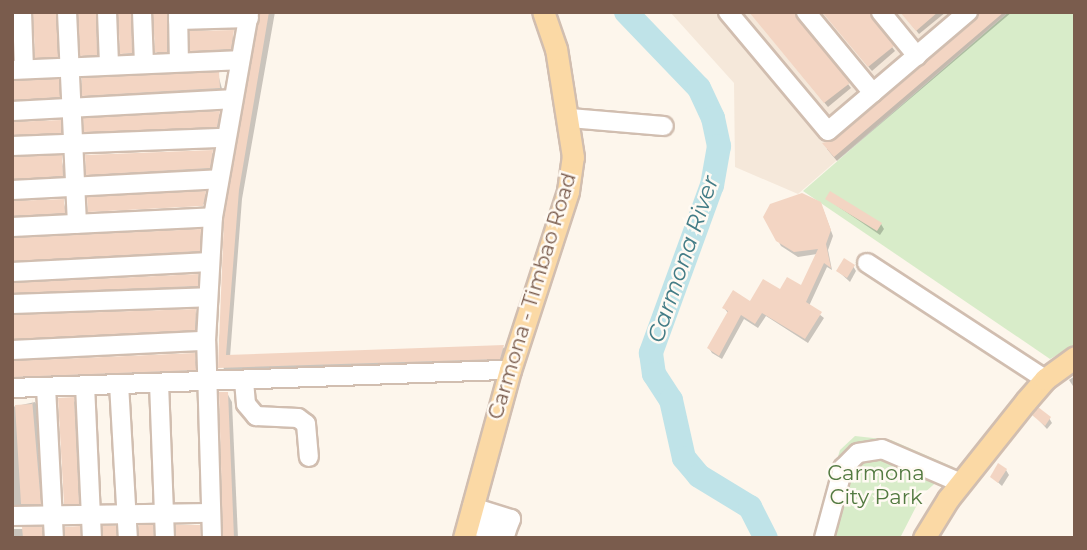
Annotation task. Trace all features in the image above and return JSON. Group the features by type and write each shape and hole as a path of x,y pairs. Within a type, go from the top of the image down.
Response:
{"main road":[{"name":"Carmona - Timbao Road","path":"468,523 510,370 568,191 573,157 570,118 543,12"},
{"path":"924,538 961,483 1045,379 1075,357"}],"street":[{"path":"22,12 18,69 238,60"},
{"path":"66,12 77,224"},
{"path":"107,12 109,64"},
{"path":"142,12 144,63"},
{"path":"728,12 828,131 965,13"},
{"path":"806,12 873,93"},
{"path":"881,12 917,55"},
{"path":"179,62 178,16 249,15 238,60 213,217 206,341 212,538"},
{"path":"12,111 232,99"},
{"path":"570,118 664,126"},
{"path":"12,146 225,138"},
{"path":"12,190 75,183 219,178"},
{"path":"12,227 213,217"},
{"path":"12,272 211,262"},
{"path":"867,263 1045,379"},
{"path":"12,304 208,297"},
{"path":"12,350 206,341"},
{"path":"12,388 510,370"},
{"path":"244,381 246,404 256,416 298,418 306,424 309,457"},
{"path":"159,383 165,538"},
{"path":"119,384 128,538"},
{"path":"85,385 92,538"},
{"path":"46,387 54,538"},
{"path":"824,538 843,468 858,453 882,449 961,483"},
{"path":"12,516 91,512 211,513"}],"shaded area":[{"path":"670,12 1008,12 798,194 735,167 734,83"}],"green space":[{"path":"1009,12 1075,12 1075,345 1050,359 803,191"},
{"name":"Carmona City Park","path":"855,436 891,440 953,467 922,495 900,538 813,538 840,450"}],"building":[{"path":"33,12 56,12 58,57 35,58"},
{"path":"78,12 96,12 97,55 80,56"},
{"path":"118,12 131,12 132,53 120,54"},
{"path":"153,12 167,12 167,52 155,52"},
{"path":"260,12 269,12 239,190 226,355 504,345 500,359 218,368 224,218"},
{"path":"749,12 795,12 850,83 824,103"},
{"path":"822,12 870,12 894,46 868,67"},
{"path":"900,12 938,12 916,31"},
{"path":"979,12 1004,12 834,157 822,143 835,140 975,21"},
{"path":"234,30 231,49 190,51 190,31"},
{"path":"219,72 220,88 82,96 82,78"},
{"path":"59,79 60,97 12,100 12,81"},
{"path":"220,111 217,127 84,132 83,118"},
{"path":"61,120 61,133 12,135 12,122"},
{"path":"213,150 210,168 86,175 85,155"},
{"path":"62,155 63,176 12,179 12,157"},
{"path":"206,191 203,206 88,212 87,197"},
{"path":"830,191 882,223 877,231 825,199"},
{"path":"802,193 821,202 831,230 826,244 831,268 824,263 806,302 822,312 805,339 762,313 755,324 741,315 719,356 707,348 728,311 722,308 733,290 750,301 763,279 780,289 787,277 801,285 818,249 794,252 776,241 763,217 770,204"},
{"path":"64,199 65,213 12,216 12,201"},
{"path":"201,229 200,251 12,261 13,238"},
{"path":"844,258 855,265 847,278 836,271"},
{"path":"198,274 198,286 12,293 12,283"},
{"path":"196,309 195,330 12,339 12,315"},
{"path":"195,353 196,370 13,377 12,361"},
{"path":"219,392 228,392 234,538 223,538"},
{"path":"74,397 79,504 64,504 58,398"},
{"path":"32,399 41,504 21,504 15,405 32,404"},
{"path":"1038,407 1051,417 1045,426 1032,415"},
{"path":"998,463 1007,469 998,483 990,477"},
{"path":"139,525 153,525 154,538 139,538"},
{"path":"176,525 200,525 201,538 176,538"},
{"path":"80,526 81,538 65,538 65,527"},
{"path":"103,526 116,526 117,538 103,538"},
{"path":"22,527 42,527 43,538 23,538"}],"waterway":[{"name":"Carmona River","path":"626,12 699,88 713,118 719,146 712,185 651,353 654,374 671,400 684,458 699,476 750,507 766,538"}]}
